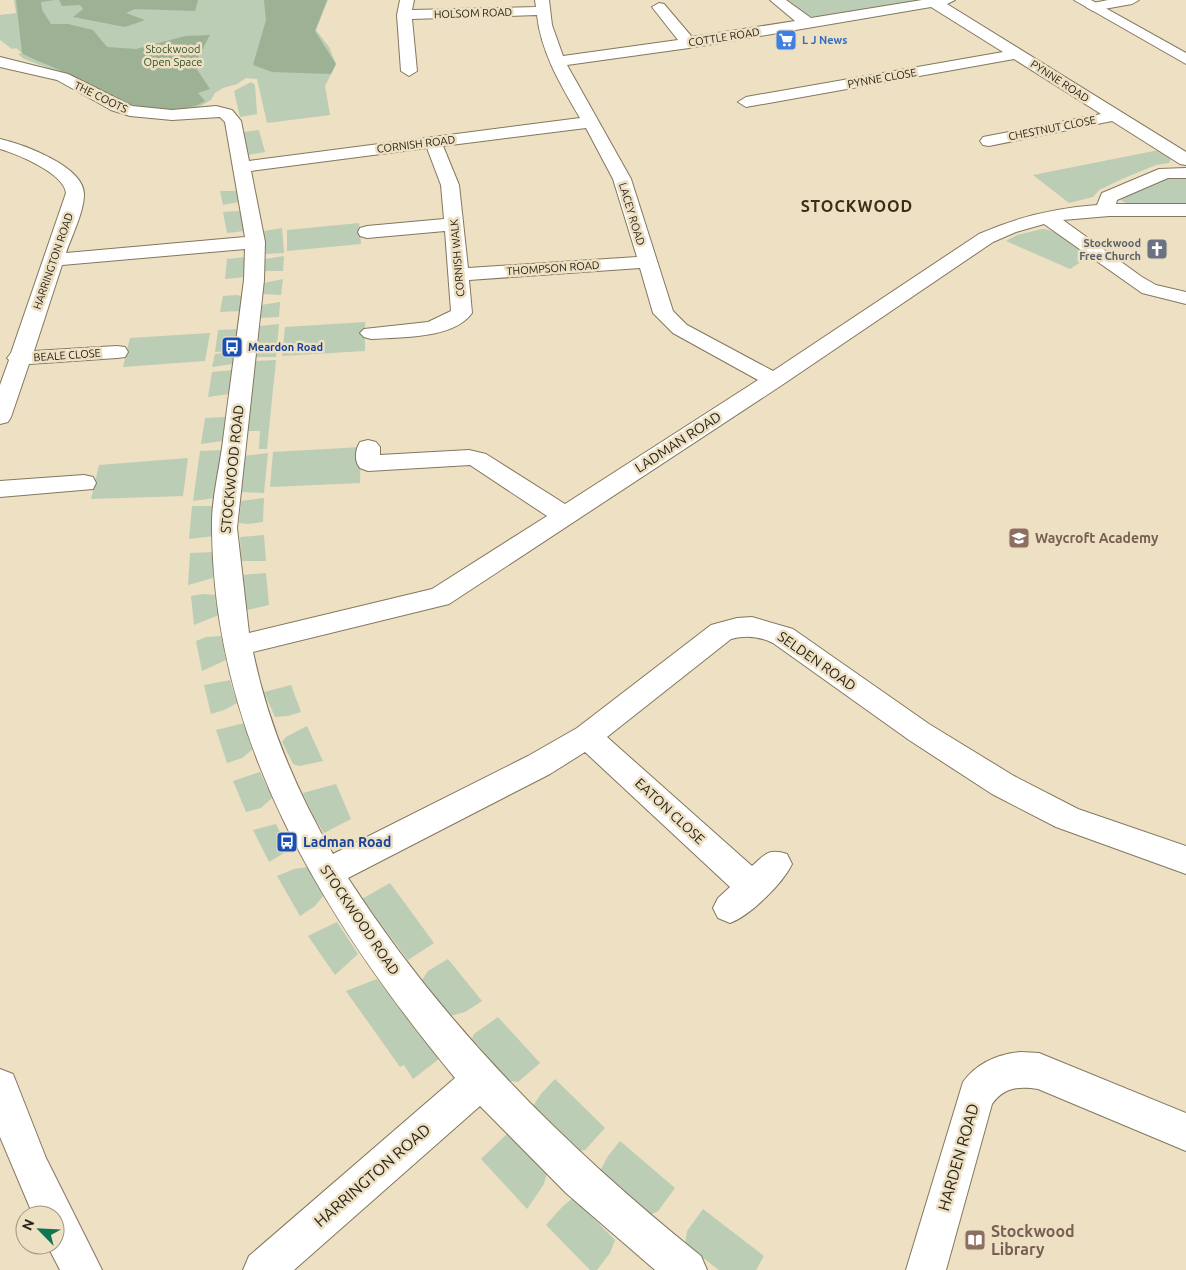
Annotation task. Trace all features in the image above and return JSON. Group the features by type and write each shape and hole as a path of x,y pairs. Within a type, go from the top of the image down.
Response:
{"street":[{"path":"777,0 808,23"},
{"path":"1086,3 1132,0"},
{"name":"COTTLE ROAD","path":"558,61 606,56 689,43 941,1"},
{"name":"PYNNE ROAD","path":"941,1 1017,54 1186,160"},
{"path":"1086,3 1186,59"},
{"name":"HOLSOM ROAD","path":"406,7 542,5"},
{"name":"LACEY ROAD","path":"542,5 547,36 558,61 621,178 663,313 680,329 774,380"},
{"path":"406,7 409,71"},
{"path":"659,7 689,43"},
{"name":"PYNNE CLOSE","path":"746,102 1017,54"},
{"name":"THE COOTS","path":"3,60 62,78 117,107 130,111 172,115 216,111 226,113"},
{"name":"STOCKWOOD ROAD","path":"226,113 233,121 255,242 254,280 224,528 227,569 238,646 259,729 290,803 326,873 379,953 481,1080 587,1186 688,1270"},
{"name":"CHESTNUT CLOSE","path":"989,141 1114,116"},
{"name":"CORNISH ROAD","path":"242,167 590,122"},
{"name":"CORNISH WALK","path":"371,336 432,328 450,323 462,313 450,185 433,142"},
{"name":"HARRINGTON ROAD","path":"0,144 27,152 65,177 74,187 74,201 18,358 0,417"},
{"path":"1106,209 1108,197 1165,174 1186,173"},
{"name":"LADMAN ROAD","path":"238,646 440,597 774,380 986,238 1009,226 1047,217 1106,209 1186,210"},
{"path":"1047,217 1135,281 1149,288 1186,298"},
{"path":"367,232 454,224"},
{"path":"54,260 255,242"},
{"name":"THOMPSON ROAD","path":"459,275 647,262"},
{"name":"BEALE CLOSE","path":"18,358 116,352"},
{"path":"367,464 469,457 478,460 564,515"},
{"path":"0,489 84,482"},
{"name":"SELDEN ROAD","path":"326,873 539,765 587,736 721,632 737,627 761,627 782,636 919,732 1003,785 1067,818 1186,860"},
{"name":"EATON CLOSE","path":"587,736 741,898 776,864"},
{"name":"HARDEN ROAD","path":"926,1270 976,1094 988,1080 999,1074 1019,1068 1039,1071 1186,1132"},
{"name":"HARRINGTON ROAD","path":"263,1270 481,1080"},
{"path":"0,1087 31,1168 48,1205"},
{"path":"65,1238 82,1270"}],"green space":[{"name":"Stockwood Open Space","path":"14,0 328,0 316,30 329,47 336,64 325,86 330,115 267,123 257,79 246,78 237,84 223,88 215,93 211,100 197,108 176,111 128,107 67,75 24,59 18,54 22,53 16,48 12,49 0,40 0,15 16,13"},
{"path":"16,0 55,0 41,2 42,10 51,24 68,24 93,30 107,47 136,49 185,36 210,35 194,65 210,89 198,93 205,101 191,107 175,109 147,108 133,105 120,101 22,53"},
{"path":"59,0 198,0 195,11 135,9 126,13 145,20 125,27 73,17 83,9 80,5 62,6"},
{"path":"264,0 327,0 315,31 336,64 331,74 272,72 253,65 266,20"},
{"path":"787,0 930,0 819,18 809,16"},
{"path":"251,82 255,85 257,114 240,117 234,91"},
{"path":"259,130 265,152 248,155 243,132"},
{"path":"1159,150 1171,158 1169,163 1156,165 1122,179 1099,190 1093,197 1069,203 1033,175"},
{"path":"1164,177 1186,177 1186,205 1127,204 1121,200 1123,197"},
{"path":"220,191 237,191 239,202 223,205"},
{"path":"223,212 241,212 245,231 227,233"},
{"path":"359,223 361,244 287,251 287,230"},
{"path":"282,228 284,253 265,254 264,231"},
{"path":"1042,229 1061,235 1088,257 1070,269 1006,241 1017,235"},
{"path":"284,256 283,271 265,271 265,259"},
{"path":"246,257 245,277 225,279 227,259"},
{"path":"283,279 281,295 263,294 264,283"},
{"path":"223,296 242,296 240,311 220,312"},
{"path":"280,302 279,317 260,318 261,305"},
{"path":"365,322 365,351 282,356 285,327"},
{"path":"279,324 276,357 255,357 260,326"},
{"path":"239,329 236,345 231,345 230,351 215,352 218,330"},
{"path":"210,333 205,361 123,367 130,338"},
{"path":"235,352 233,364 212,367 215,354"},
{"path":"276,360 267,449 259,449 260,431 247,431 255,361"},
{"path":"233,370 229,394 208,397 212,372"},
{"path":"226,417 223,441 201,444 205,418"},
{"path":"361,447 360,483 270,487 273,452"},
{"path":"222,450 215,498 193,501 200,451"},
{"path":"268,453 264,493 241,492 244,456"},
{"path":"188,458 183,496 91,499 99,465"},
{"path":"264,498 263,522 239,523 241,501"},
{"path":"192,506 215,506 214,536 189,539"},
{"path":"264,535 266,561 241,561 240,537"},
{"path":"213,552 213,578 188,585 190,553"},
{"path":"266,573 269,605 247,610 242,575"},
{"path":"203,594 216,595 219,615 194,625 191,596"},
{"path":"221,636 226,660 202,671 196,641 206,637"},
{"path":"230,680 237,703 211,714 204,685"},
{"path":"291,685 301,712 275,717 264,692"},
{"path":"245,723 253,749 242,758 227,763 216,730"},
{"path":"307,726 323,761 299,766 293,764 282,742 286,737"},
{"path":"260,772 272,798 261,808 246,812 233,781"},
{"path":"336,784 351,819 324,833 303,793"},
{"path":"276,824 289,850 269,862 253,830"},
{"path":"308,867 323,896 315,906 300,916 277,876 294,869"},
{"path":"390,883 434,943 408,960 362,899"},
{"path":"337,922 358,954 335,975 308,936"},
{"path":"448,959 482,1001 465,1012 450,1016 422,980 428,971"},
{"path":"377,979 439,1059 413,1079 404,1065 400,1067 346,991"},
{"path":"498,1017 540,1063 518,1082 509,1081 472,1039 474,1034"},
{"path":"555,1079 605,1128 585,1150 579,1151 533,1106"},
{"path":"508,1133 547,1173 544,1184 527,1209 481,1159"},
{"path":"620,1141 675,1188 658,1211 650,1215 600,1171 608,1156"},
{"path":"573,1198 615,1240 610,1253 597,1270 590,1270 546,1225"},
{"path":"703,1209 764,1256 756,1270 719,1270 685,1244 687,1231"}],"place":[{"name":"L J News","path":"786,40"},
{"name":"Stockwood Free Church","path":"1157,249"},
{"name":"Meardon Road","path":"232,347"},
{"name":"Waycroft Academy","path":"1019,538"},
{"name":"Ladman Road","path":"287,842"},
{"name":"Stockwood Library","path":"975,1240"}],"district":[{"name":"STOCKWOOD","path":"857,206"}]}
